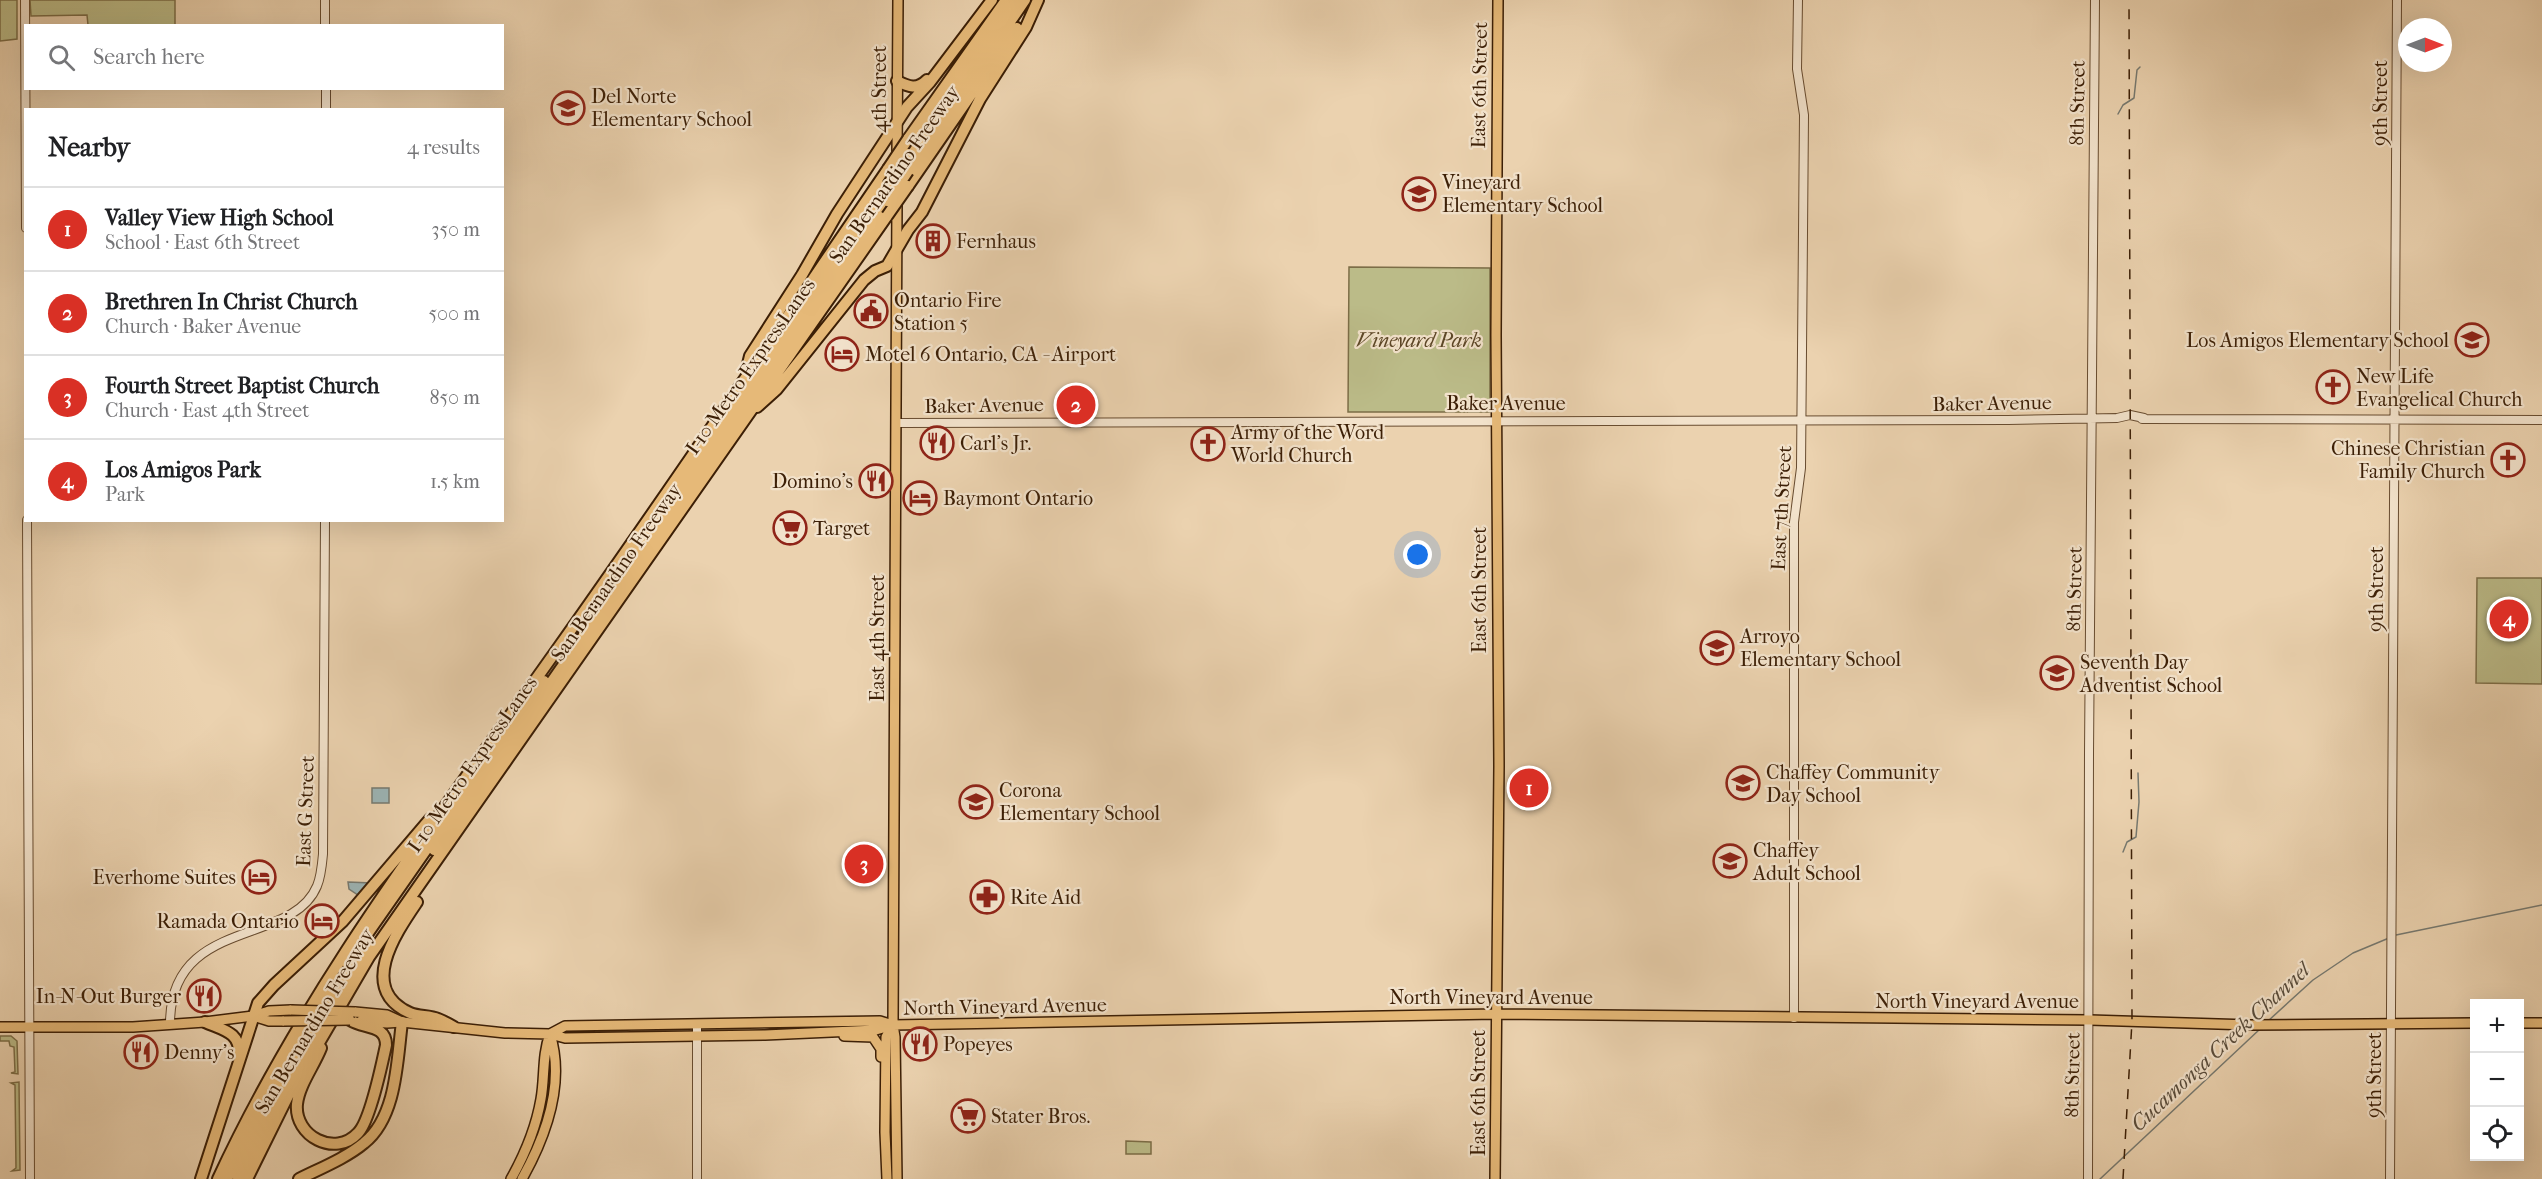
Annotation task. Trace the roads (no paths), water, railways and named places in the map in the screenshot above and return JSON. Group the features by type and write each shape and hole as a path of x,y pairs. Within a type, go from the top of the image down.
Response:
{"highway":[{"path":"744,378 750,356 802,275 837,214 897,123 992,0"},
{"name":"San Bernardino Freeway","path":"218,1179 258,1098 315,1000 359,931 440,813 563,642 1006,0"},
{"name":"I-10 Metro ExpressLanes","path":"227,1179 289,1059 357,948 1015,0"},
{"name":"I-10 Metro ExpressLanes","path":"238,1179 314,1031 366,947 888,201 1025,0"},
{"path":"749,412 767,400 864,280 875,271 887,266 908,230 927,204 980,99 1026,27 1037,0"},
{"name":"San Bernardino Freeway","path":"247,1179 288,1096 369,957 1037,0"},
{"path":"897,81 909,87 919,87 938,69"},
{"path":"201,1179 253,1016 265,994 343,921 428,821 440,813"},
{"path":"454,1027 436,1018 412,1014 402,1008 389,994 383,970 385,957 393,940 444,861 456,834"},
{"path":"340,1004 297,1104 301,1126 312,1138 325,1143 346,1141 357,1135 362,1127 384,1051 386,1039 381,1031 359,1026 353,1016"},
{"path":"205,1022 235,1036 240,1047 238,1068"},
{"path":"299,1179 362,1145 379,1126 385,1114 391,1090 402,1022"}],"main road":[{"name":"4th Street","path":"897,251 898,0"},
{"name":"East 6th Street","path":"1495,1179 1499,766 1497,716 1498,0"},
{"name":"East 4th Street","path":"897,251 893,1025 897,1179"},
{"name":"North Vineyard Avenue","path":"0,1027 133,1027 205,1022 253,1016 269,1011 291,1010 353,1016"},
{"name":"North Vineyard Avenue","path":"253,1016 269,1021 284,1021 387,1015 402,1022 505,1034 550,1034 565,1038 765,1035 876,1030 893,1025 1496,1014 2090,1020 2250,1025 2470,1023"},
{"name":"North Vineyard Avenue","path":"550,1034 565,1026 880,1021 893,1025"},
{"path":"765,1035 775,1029 807,1027 815,1022"},
{"path":"2524,1023 2542,1023"},
{"name":"East 4th Street","path":"887,1179 886,1037 893,1025"},
{"path":"828,1031 836,1035 873,1037 878,1041 881,1049 881,1114 885,1125"},
{"path":"511,1179 530,1140 536,1119 543,1079 544,1050 550,1034"},
{"path":"522,1179 542,1140 552,1102 555,1050 550,1034"}],"street":[{"path":"25,0 25,24"},
{"path":"325,0 325,24"},
{"name":"East 7th Street","path":"1794,1018 1794,522 1802,468 1804,115 1797,69 1798,0"},
{"name":"8th Street","path":"2088,1179 2095,0"},
{"name":"9th Street","path":"2390,1179 2397,0"},
{"path":"25,90 25,108"},
{"path":"326,90 326,108"},
{"name":"Baker Avenue","path":"896,423 1197,419 2117,418 2130,415 2144,418 2542,420"},
{"path":"27,522 30,1179"},
{"name":"East G Street","path":"170,1024 174,994 179,980 190,966 225,940 286,916 304,903 317,886 323,855 325,522"},
{"path":"697,1025 697,1179"}],"water":[{"path":"372,788 389,788 389,803 372,803"},
{"path":"348,882 371,883 358,895 349,889"}],"waterway":[{"path":"2118,114 2123,105 2134,98 2137,70 2140,67"},
{"path":"2123,852 2127,842 2136,837 2139,802 2138,773"},
{"name":"Cucamonga Creek Channel","path":"2396,935 2542,905"},
{"name":"Cucamonga Creek Channel","path":"2268,1021 2313,980 2353,953 2389,938"},
{"name":"Cucamonga Creek Channel","path":"2100,1179 2260,1029"}],"railway":[{"path":"2123,1179 2132,1021 2129,0"}],"place":[{"name":"Del Norte Elementary School","path":"568,108"},
{"name":"Vineyard Elementary School","path":"1419,194"},
{"name":"Fernhaus","path":"933,241"},
{"name":"Ontario Fire Station 5","path":"871,311"},
{"name":"Los Amigos Elementary School","path":"2472,340"},
{"name":"Motel 6 Ontario, CA - Airport","path":"842,354"},
{"name":"New Life Evangelical Church","path":"2333,387"},
{"name":"Brethren In Christ Church","path":"1076,405"},
{"name":"Carl's Jr.","path":"937,443"},
{"name":"Army of the Word World Church","path":"1208,444"},
{"name":"Chinese Christian Family Church","path":"2508,460"},
{"name":"Domino's","path":"876,481"},
{"name":"Baymont Ontario","path":"920,498"},
{"name":"Target","path":"790,528"},
{"name":"Los Amigos Park","path":"2509,619"},
{"name":"Arroyo Elementary School","path":"1717,648"},
{"name":"Seventh Day Adventist School","path":"2057,673"},
{"name":"Chaffey Community Day School","path":"1743,783"},
{"name":"Valley View High School","path":"1529,788"},
{"name":"Corona Elementary School","path":"976,802"},
{"name":"Chaffey Adult School","path":"1730,861"},
{"name":"Fourth Street Baptist Church","path":"864,864"},
{"name":"Everhome Suites","path":"259,877"},
{"name":"Rite Aid","path":"987,897"},
{"name":"Ramada Ontario","path":"322,921"},
{"name":"In-N-Out Burger","path":"204,996"},
{"name":"Popeyes","path":"920,1044"},
{"name":"Denny's","path":"141,1052"},
{"name":"Stater Bros.","path":"968,1116"}],"park label":[{"name":"Vineyard Park","path":"1419,340"}]}
